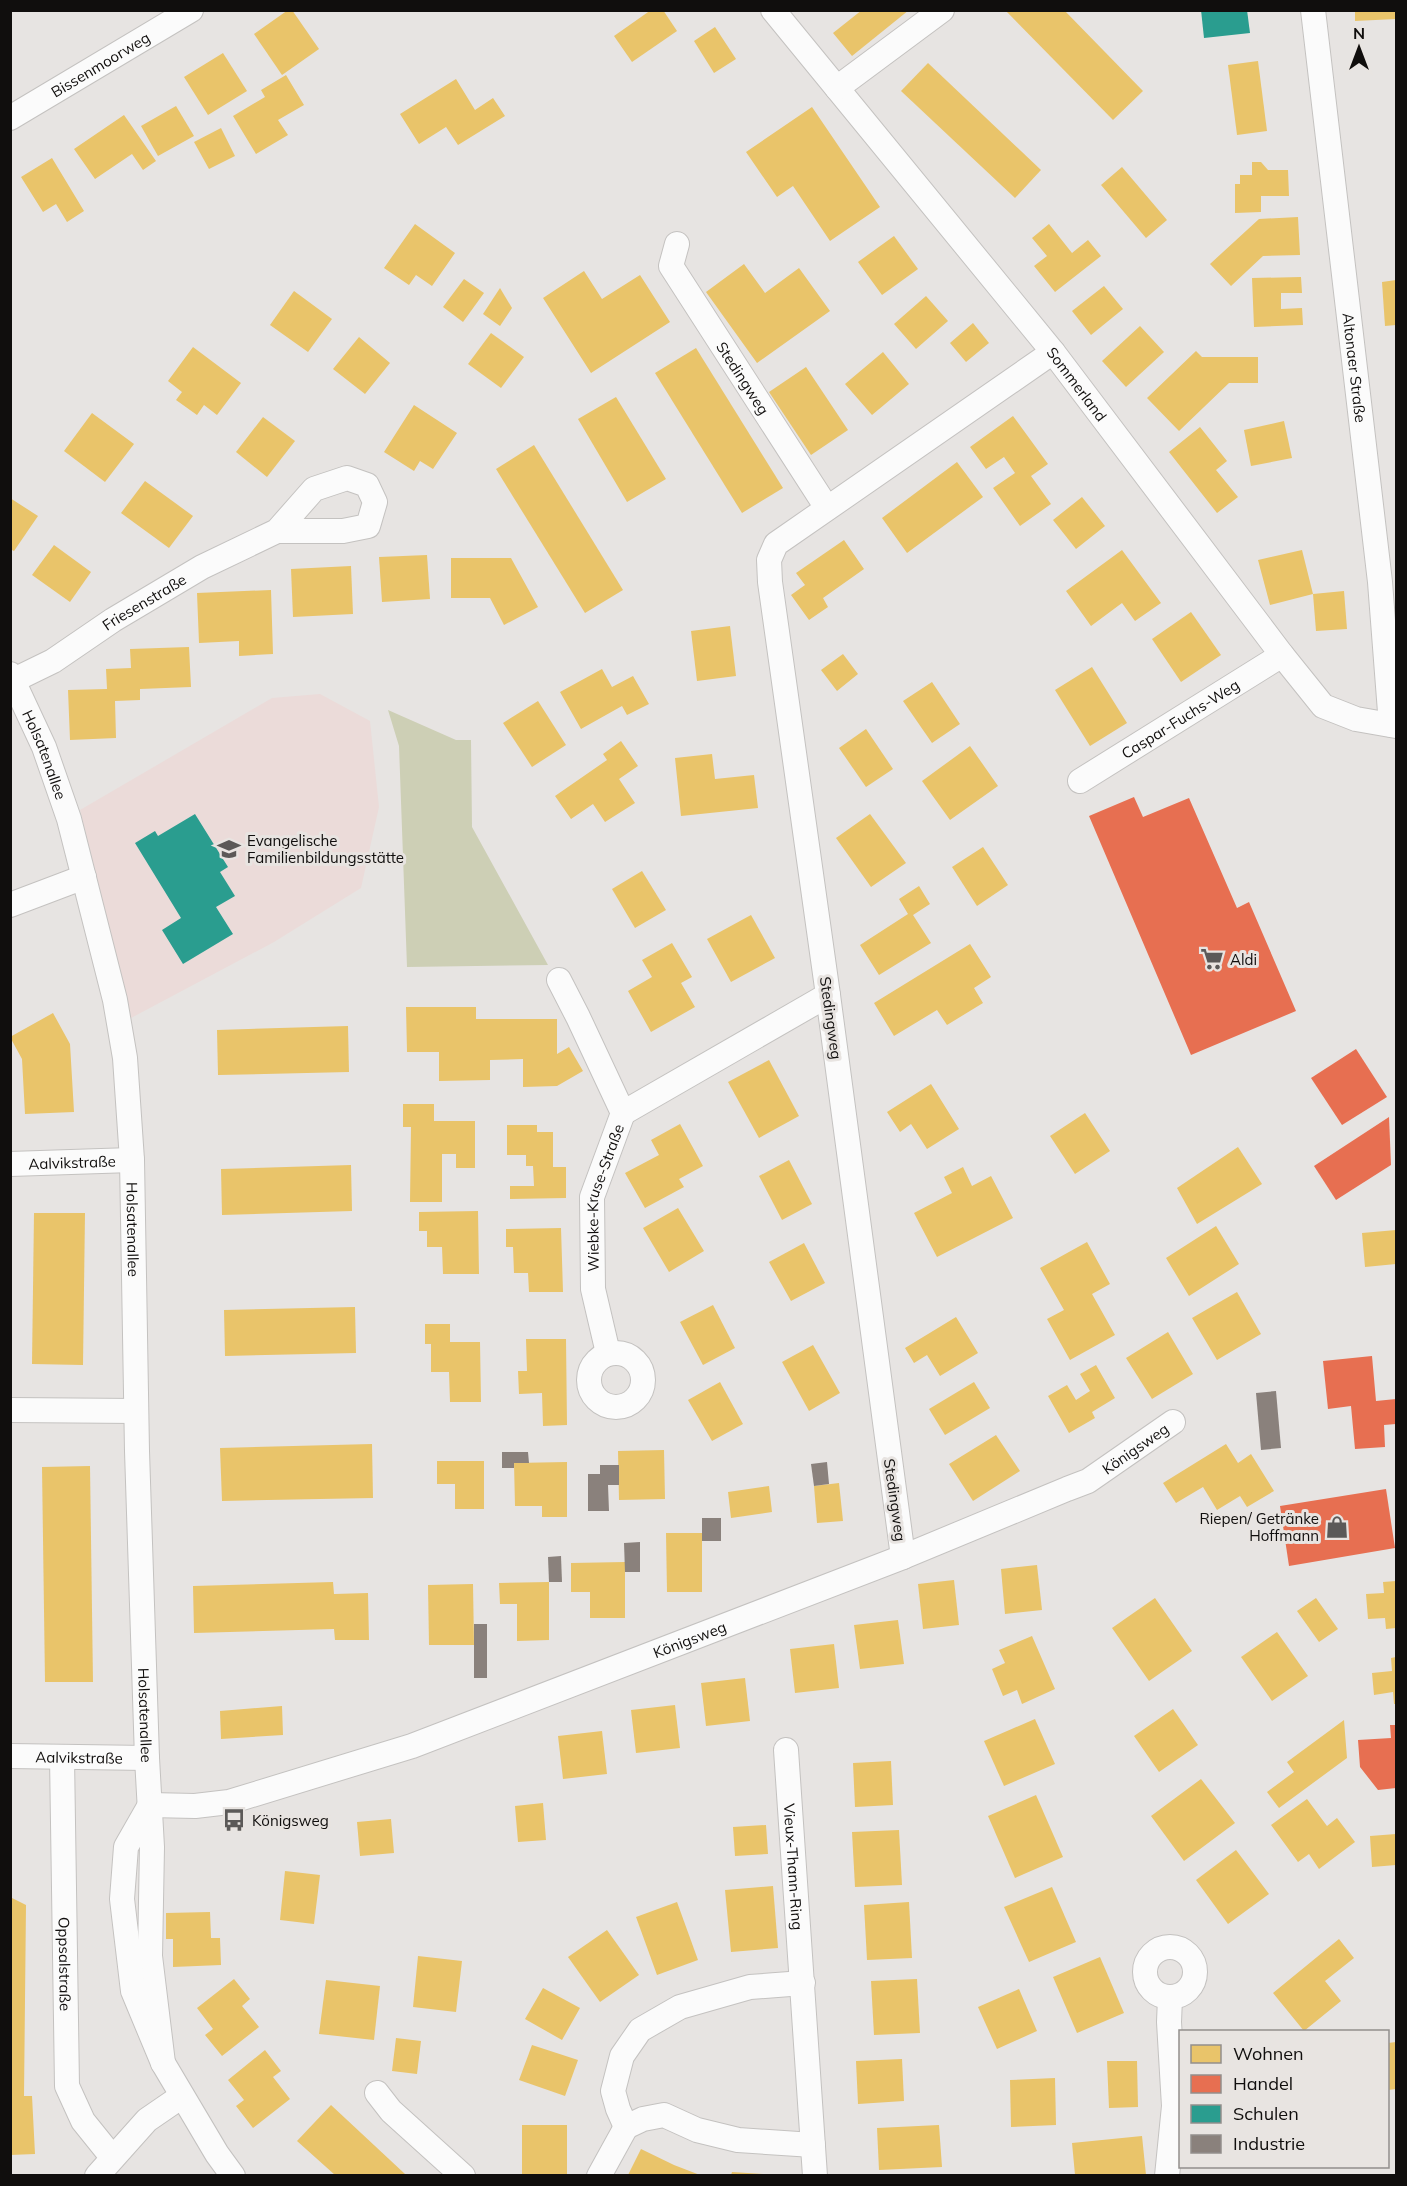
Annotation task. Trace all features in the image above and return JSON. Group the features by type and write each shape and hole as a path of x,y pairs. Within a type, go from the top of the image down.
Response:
{"street":[{"name":"Bissenmoorweg","path":"10,118 191,10"},
{"name":"Sommerland","path":"773,10 1053,352 1323,706 1356,719 1394,725"},
{"path":"837,88 942,10"},
{"name":"Altonaer Straße","path":"1313,10 1377,558 1394,725"},
{"name":"Stedingweg","path":"677,244 671,266 827,508"},
{"name":"Stedingweg","path":"903,1557 770,582 769,560 776,544 1053,352"},
{"name":"Friesenstraße","path":"12,677 53,661 113,620 202,567 277,531"},
{"name":"Caspar-Fuchs-Weg","path":"1080,782 1282,655"},
{"name":"Holsatenallee","path":"12,677 56,778 115,1000 125,1058 132,1160 136,1411 152,1847 150,1956 163,2064 217,2154 233,2175"},
{"path":"10,905 84,877"},
{"name":"Wiebke-Kruse-Straße","path":"559,980 623,1113"},
{"name":"Wiebke-Kruse-Straße","path":"608,1353 592,1289 592,1197 623,1113 828,995"},
{"name":"Aalvikstraße","path":"10,1164 132,1160"},
{"path":"10,1410 136,1411"},
{"name":"Königsweg","path":"150,1804 195,1806 229,1802 412,1746 903,1557 1088,1481 1173,1422"},
{"name":"Vieux-Thann-Ring","path":"786,1750 815,2175"},
{"name":"Aalvikstraße","path":"10,1756 147,1758"},
{"name":"Oppsalstraße","path":"62,1757 67,2086 83,2121 112,2157"},
{"path":"626,2127 613,2091 622,2056 640,2030 680,2007 750,1987 803,1983"},
{"path":"1167,2175 1174,2106 1168,2022 1170,1998"},
{"path":"377,2093 392,2111 463,2175"},
{"path":"97,2175 147,2120 182,2096"},
{"path":"598,2175 626,2127 643,2119 664,2115 698,2130 738,2140 813,2145"}],"shaded area":[{"name":"Evangelische Familienbildungsstätte","path":"320,694 370,721 379,807 361,888 274,942 131,1018 80,810 272,698"}],"green space":[{"path":"388,710 456,740 471,740 472,827 548,965 407,967 399,746"}],"building: Wohnen":[{"path":"288,10 292,10 319,49 282,75 254,34"},
{"path":"651,10 663,10 677,31 632,62 614,36"},
{"path":"862,10 909,10 852,56 833,33"},
{"path":"1005,10 1064,10 1143,91 1113,120"},
{"path":"1355,10 1395,10 1396,19 1355,21"},
{"path":"715,27 736,59 714,73 694,41"},
{"path":"223,53 247,91 208,115 184,77"},
{"path":"1258,61 1267,131 1237,135 1228,65"},
{"path":"928,63 1041,170 1015,198 901,91"},
{"path":"286,75 304,105 278,120 288,135 256,154 233,116 265,97 261,90"},
{"path":"456,79 475,110 493,98 505,116 458,145 446,127 419,144 400,114"},
{"path":"176,106 194,136 158,156 141,126"},
{"path":"812,107 880,207 830,241 793,186 777,197 746,152"},
{"path":"124,115 156,161 143,170 132,154 95,179 74,149"},
{"path":"221,128 235,156 209,169 194,142"},
{"path":"52,158 84,211 67,222 56,204 43,212 21,177"},
{"path":"1252,162 1261,162 1268,170 1288,170 1289,196 1261,196 1261,212 1235,213 1235,184 1240,184 1240,175 1252,175"},
{"path":"1122,167 1167,220 1146,238 1101,185"},
{"path":"1298,217 1300,255 1263,256 1231,286 1210,264 1259,219"},
{"path":"415,224 455,253 432,286 416,275 409,285 384,268"},
{"path":"1049,224 1072,253 1088,240 1101,256 1055,292 1034,266 1047,256 1032,238"},
{"path":"894,236 918,269 882,295 858,262"},
{"path":"744,264 765,293 799,268 830,311 757,363 706,292"},
{"path":"584,271 602,299 640,275 670,322 591,373 543,298"},
{"path":"1301,277 1302,293 1281,293 1281,309 1302,308 1303,325 1254,327 1252,278"},
{"path":"464,279 484,293 463,322 443,307"},
{"path":"1396,280 1396,325 1385,326 1382,282"},
{"path":"1104,286 1123,309 1091,335 1072,311"},
{"path":"500,288 512,308 500,326 483,314"},
{"path":"294,291 332,319 308,352 270,325"},
{"path":"926,296 948,321 916,349 894,324"},
{"path":"973,323 989,343 966,362 950,343"},
{"path":"1140,326 1164,352 1126,387 1102,361"},
{"path":"491,333 524,357 501,388 468,364"},
{"path":"359,337 390,363 365,394 333,369"},
{"path":"193,347 241,383 217,415 204,405 197,415 176,400 182,392 168,381"},
{"path":"696,348 783,488 742,513 655,373"},
{"path":"1196,351 1202,357 1258,357 1258,383 1229,383 1179,431 1147,398"},
{"path":"883,352 909,384 872,415 845,384"},
{"path":"806,367 848,430 811,455 769,392"},
{"path":"616,397 666,479 627,502 578,419"},
{"path":"414,405 457,433 433,469 420,461 414,471 384,452"},
{"path":"92,413 134,444 105,482 64,451"},
{"path":"1013,416 1048,464 1031,476 1051,504 1020,526 993,488 1015,473 1004,457 986,469 970,447"},
{"path":"263,417 295,441 267,477 236,452"},
{"path":"1284,421 1292,458 1251,466 1244,430"},
{"path":"1200,427 1227,461 1216,470 1238,497 1217,513 1169,452"},
{"path":"534,445 623,590 585,613 496,469"},
{"path":"957,462 983,497 907,553 882,518"},
{"path":"145,481 193,516 169,548 121,513"},
{"path":"1082,497 1105,526 1076,549 1053,520"},
{"path":"10,498 38,516 14,551 10,549"},
{"path":"844,540 864,569 823,598 828,607 809,620 791,595 805,585 796,573"},
{"path":"54,545 91,572 70,602 32,575"},
{"path":"1122,550 1161,603 1135,621 1122,603 1091,626 1066,591"},
{"path":"1302,550 1313,594 1270,605 1258,560"},
{"path":"427,555 430,599 382,602 379,557"},
{"path":"451,558 511,558 538,607 504,625 490,598 451,598"},
{"path":"351,566 353,614 293,617 291,569"},
{"path":"271,590 273,654 239,656 239,641 199,643 197,593"},
{"path":"1344,591 1347,629 1316,631 1313,594"},
{"path":"1191,612 1221,655 1181,682 1152,639"},
{"path":"730,626 736,676 697,681 691,631"},
{"path":"189,647 191,687 140,689 140,700 115,701 116,738 70,740 68,690 107,689 106,669 131,668 130,649"},
{"path":"843,654 858,674 837,691 821,670"},
{"path":"1092,667 1127,723 1090,746 1055,690"},
{"path":"602,669 612,687 633,676 649,704 627,715 622,706 581,729 560,692"},
{"path":"932,682 960,724 932,743 903,701"},
{"path":"538,701 566,745 532,767 503,723"},
{"path":"866,729 893,769 866,787 839,748"},
{"path":"621,741 638,766 619,779 635,803 605,822 593,804 571,819 555,796 607,760 603,754"},
{"path":"970,746 998,786 950,820 922,781"},
{"path":"712,754 715,779 754,775 758,808 681,816 675,758"},
{"path":"870,814 906,863 871,887 836,838"},
{"path":"983,847 1008,885 977,906 952,867"},
{"path":"642,871 666,910 635,928 612,889"},
{"path":"919,886 930,904 913,915 931,943 879,975 860,945 908,914 899,899"},
{"path":"751,915 775,958 731,982 707,939"},
{"path":"672,943 692,977 681,983 695,1007 651,1032 628,991 652,977 642,960"},
{"path":"970,944 991,977 974,988 983,1003 947,1025 937,1010 894,1036 874,1003"},
{"path":"406,1007 476,1007 476,1019 557,1019 557,1054 569,1047 583,1071 557,1086 523,1087 523,1059 490,1060 490,1080 439,1081 439,1052 407,1052"},
{"path":"53,1013 70,1044 74,1112 25,1114 22,1059 10,1037"},
{"path":"348,1026 349,1072 218,1075 217,1030"},
{"path":"769,1060 799,1116 759,1138 728,1082"},
{"path":"931,1084 959,1129 927,1149 911,1124 900,1132 887,1112"},
{"path":"403,1104 434,1104 434,1121 475,1121 475,1168 456,1168 456,1154 442,1154 442,1202 410,1202 411,1127 403,1127"},
{"path":"1085,1113 1110,1151 1075,1174 1050,1136"},
{"path":"680,1124 703,1166 679,1179 684,1187 645,1208 625,1173 659,1155 651,1140"},
{"path":"507,1125 537,1125 537,1132 553,1132 553,1167 566,1167 566,1198 510,1199 510,1186 534,1186 533,1166 526,1166 526,1155 507,1155"},
{"path":"1238,1147 1262,1184 1197,1224 1177,1188"},
{"path":"789,1160 812,1204 782,1220 759,1176"},
{"path":"351,1165 352,1211 222,1215 221,1169"},
{"path":"963,1167 972,1186 991,1176 1013,1218 937,1257 914,1213 952,1193 944,1177"},
{"path":"678,1208 704,1251 669,1272 643,1228"},
{"path":"478,1211 479,1274 443,1274 442,1247 427,1247 427,1231 419,1231 419,1212"},
{"path":"34,1213 85,1213 83,1365 32,1364"},
{"path":"1216,1226 1239,1264 1189,1296 1166,1258"},
{"path":"561,1228 563,1292 529,1292 528,1273 514,1273 513,1247 506,1247 506,1229"},
{"path":"1396,1230 1396,1264 1365,1267 1362,1233"},
{"path":"1087,1242 1110,1284 1092,1294 1115,1335 1070,1360 1047,1319 1064,1310 1040,1268"},
{"path":"804,1243 825,1283 791,1301 769,1262"},
{"path":"1237,1292 1261,1334 1217,1360 1192,1318"},
{"path":"713,1305 735,1348 703,1365 680,1322"},
{"path":"355,1307 356,1353 225,1356 224,1310"},
{"path":"956,1317 978,1353 940,1376 927,1355 914,1363 905,1348"},
{"path":"425,1324 450,1324 450,1342 480,1342 481,1402 450,1402 449,1372 431,1372 431,1344 425,1344"},
{"path":"1168,1332 1193,1374 1152,1399 1126,1358"},
{"path":"526,1339 566,1339 567,1425 543,1426 542,1393 519,1394 518,1371 527,1371"},
{"path":"813,1345 840,1393 809,1411 782,1362"},
{"path":"1096,1365 1115,1398 1092,1412 1095,1418 1069,1433 1048,1396 1067,1385 1076,1400 1090,1391 1080,1374"},
{"path":"720,1382 743,1424 712,1441 688,1400"},
{"path":"974,1382 990,1408 945,1435 929,1409"},
{"path":"996,1435 1020,1471 973,1501 949,1464"},
{"path":"372,1444 373,1498 222,1501 220,1448"},
{"path":"1226,1444 1238,1463 1251,1454 1274,1491 1247,1507 1240,1496 1217,1510 1203,1487 1176,1503 1163,1483"},
{"path":"664,1450 665,1499 619,1500 618,1451"},
{"path":"437,1461 484,1461 484,1509 455,1509 455,1484 437,1484"},
{"path":"567,1462 567,1517 542,1517 542,1506 515,1506 514,1463"},
{"path":"90,1466 93,1682 45,1682 42,1467"},
{"path":"839,1483 843,1521 817,1523 814,1486"},
{"path":"769,1486 772,1512 731,1518 728,1492"},
{"path":"666,1533 702,1533 702,1592 667,1592"},
{"path":"625,1562 625,1618 590,1618 590,1592 571,1592 571,1563"},
{"path":"1037,1565 1042,1610 1005,1614 1001,1569"},
{"path":"954,1580 959,1625 923,1629 918,1584"},
{"path":"1396,1581 1396,1628 1386,1629 1385,1618 1368,1619 1366,1594 1384,1593 1383,1582"},
{"path":"333,1582 334,1594 368,1593 369,1640 335,1640 334,1629 194,1633 193,1586"},
{"path":"549,1582 549,1640 517,1641 517,1604 500,1604 499,1583"},
{"path":"473,1584 474,1645 429,1645 428,1585"},
{"path":"1155,1598 1192,1651 1149,1681 1112,1628"},
{"path":"1316,1598 1338,1629 1319,1642 1297,1611"},
{"path":"898,1620 904,1664 860,1669 854,1625"},
{"path":"1277,1632 1308,1676 1272,1701 1241,1657"},
{"path":"1032,1636 1055,1689 1022,1704 1017,1690 1003,1696 992,1669 1005,1663 999,1650"},
{"path":"834,1644 839,1688 795,1693 790,1649"},
{"path":"1396,1657 1396,1704 1394,1704 1393,1692 1374,1695 1372,1673 1392,1671 1391,1658"},
{"path":"745,1678 750,1721 706,1726 701,1683"},
{"path":"675,1705 680,1748 636,1753 631,1710"},
{"path":"282,1706 283,1735 221,1739 220,1711"},
{"path":"1173,1709 1198,1745 1159,1772 1134,1736"},
{"path":"1035,1719 1055,1764 1004,1786 984,1741"},
{"path":"1344,1720 1347,1758 1279,1808 1267,1792 1294,1772 1287,1762"},
{"path":"602,1731 607,1774 563,1779 558,1736"},
{"path":"891,1761 893,1805 855,1807 853,1763"},
{"path":"1201,1779 1235,1823 1184,1861 1151,1816"},
{"path":"1036,1795 1063,1857 1015,1878 988,1816"},
{"path":"1307,1799 1327,1826 1337,1818 1355,1842 1319,1869 1309,1854 1298,1862 1271,1825"},
{"path":"543,1803 546,1840 518,1842 515,1806"},
{"path":"391,1819 394,1853 360,1856 357,1822"},
{"path":"766,1825 768,1854 735,1856 733,1827"},
{"path":"899,1830 902,1885 855,1887 852,1832"},
{"path":"1396,1834 1396,1865 1372,1867 1370,1836"},
{"path":"1236,1850 1269,1894 1228,1924 1196,1880"},
{"path":"285,1871 320,1875 314,1924 280,1920"},
{"path":"773,1886 778,1948 731,1952 725,1890"},
{"path":"1052,1887 1076,1942 1029,1962 1004,1907"},
{"path":"10,1897 26,1905 24,2096 32,2096 35,2154 10,2155"},
{"path":"677,1902 698,1960 657,1975 636,1917"},
{"path":"909,1902 912,1958 867,1960 864,1905"},
{"path":"210,1912 211,1938 220,1938 221,1965 173,1967 173,1939 166,1939 166,1913"},
{"path":"607,1930 639,1975 600,2002 568,1957"},
{"path":"1339,1939 1354,1958 1325,1981 1341,2001 1305,2030 1273,1993"},
{"path":"418,1956 462,1961 456,2012 413,2007"},
{"path":"1100,1957 1124,2013 1077,2033 1053,1977"},
{"path":"234,1979 250,1999 242,2006 259,2027 222,2056 205,2035 213,2029 197,2008"},
{"path":"917,1979 920,2033 874,2035 871,1981"},
{"path":"326,1980 380,1986 374,2040 319,2034"},
{"path":"543,1988 580,2008 562,2040 525,2019"},
{"path":"1019,1989 1037,2031 997,2049 978,2007"},
{"path":"396,2038 421,2041 417,2074 392,2071"},
{"path":"1396,2042 1396,2089 1389,2090 1389,2043"},
{"path":"532,2045 578,2060 565,2096 519,2080"},
{"path":"265,2050 281,2071 273,2077 290,2099 253,2128 236,2106 244,2100 228,2080"},
{"path":"902,2059 904,2101 858,2104 856,2061"},
{"path":"1107,2061 1137,2061 1138,2107 1109,2108"},
{"path":"1055,2078 1056,2125 1011,2127 1010,2080"},
{"path":"331,2105 405,2174 335,2175 297,2141"},
{"path":"522,2125 567,2125 567,2175 522,2175"},
{"path":"939,2125 942,2167 879,2170 877,2128"},
{"path":"1142,2136 1146,2175 1075,2175 1072,2143"},
{"path":"641,2149 674,2165 700,2175 628,2175"},
{"path":"732,2172 763,2174 763,2175 731,2175"}],"building: Handel":[{"name":"Aldi","path":"1134,797 1143,817 1189,798 1237,908 1249,902 1296,1011 1191,1055 1089,816"},
{"path":"1356,1049 1387,1097 1342,1125 1311,1078"},
{"path":"1389,1117 1391,1165 1336,1200 1314,1166"},
{"path":"1372,1356 1376,1401 1396,1399 1396,1424 1384,1425 1385,1447 1355,1449 1351,1406 1328,1409 1323,1361"},
{"name":"Riepen/ Getränke Hoffmann","path":"1386,1489 1395,1548 1289,1566 1280,1506"},
{"path":"1390,1725 1396,1725 1396,1788 1378,1790 1360,1767 1358,1740 1391,1738"}],"building: Schulen":[{"path":"1201,10 1247,10 1250,33 1204,38"},
{"path":"195,814 228,867 220,872 235,896 216,907 233,934 183,964 162,930 181,918 135,843 155,831 158,836"}],"building: Industrie":[{"path":"1276,1391 1281,1448 1261,1450 1256,1393"},
{"path":"502,1452 528,1452 529,1463 514,1463 514,1468 502,1468"},
{"path":"827,1462 829,1484 814,1486 811,1464"},
{"path":"600,1465 619,1465 619,1485 608,1485 609,1511 588,1511 588,1474 600,1474"},
{"path":"702,1518 721,1518 721,1541 702,1541"},
{"path":"640,1542 640,1572 625,1572 624,1543"},
{"path":"561,1556 562,1582 549,1582 548,1557"},
{"path":"474,1624 487,1624 487,1678 474,1678"}],"place":[{"name":"Evangelische Familienbildungsstätte","path":"229,849"},
{"name":"Aldi","path":"1212,959"},
{"name":"Riepen/ Getränke Hoffmann","path":"1337,1527"},
{"name":"Königsweg","path":"234,1820"}]}
